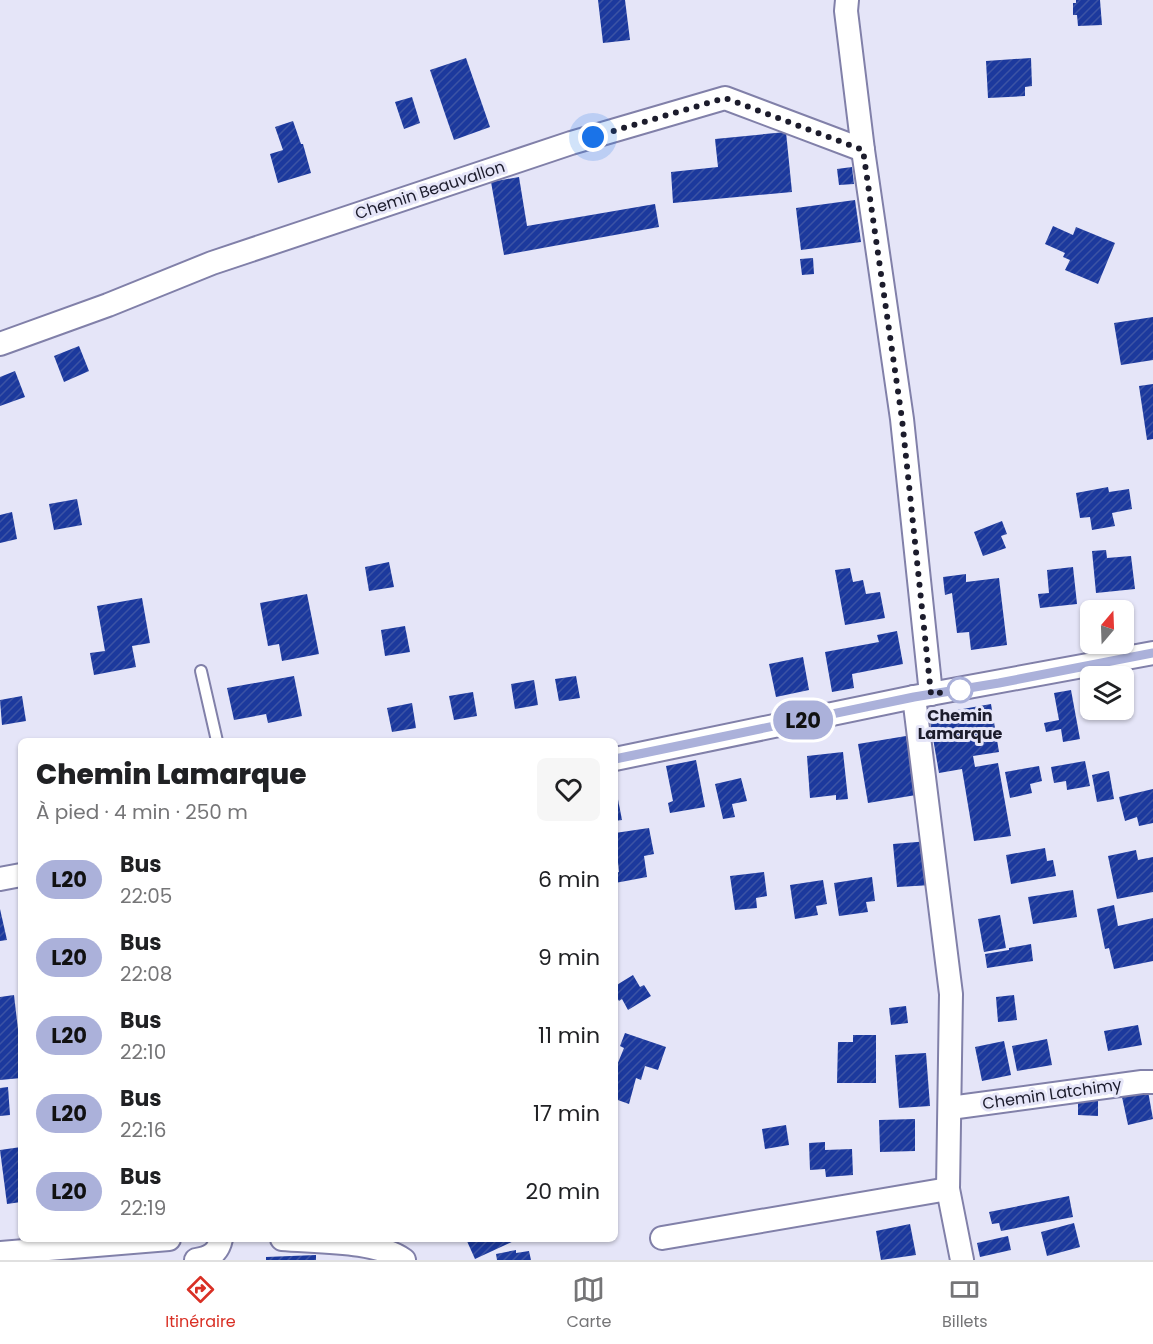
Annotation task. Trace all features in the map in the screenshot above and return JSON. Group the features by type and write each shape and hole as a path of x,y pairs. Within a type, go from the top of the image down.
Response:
{"street":[{"path":"848,0 846,11 863,150 902,419 922,696 951,994 948,1189 962,1260"},
{"name":"Chemin Beauvallon","path":"0,344 108,305 212,263 571,143 725,98 863,150"},
{"path":"618,758 922,696 1153,653"},
{"path":"0,879 18,876"},
{"name":"Chemin Latchimy","path":"950,1108 1153,1082"},
{"path":"662,1238 948,1189"},
{"path":"0,1253 133,1242"},
{"path":"171,1242 177,1254 201,1260 219,1248 220,1242"},
{"path":"316,1242 372,1247 387,1251 404,1260"}],"lane":[{"path":"201,671 216,738"}],"building":[{"path":"598,0 625,0 630,40 603,43"},
{"path":"1076,0 1100,0 1102,25 1078,26 1077,15 1073,15 1073,3 1076,3"},
{"path":"466,58 490,127 454,140 430,70"},
{"path":"1031,58 1032,86 1025,87 1025,96 988,98 986,61"},
{"path":"412,97 420,123 404,129 395,102"},
{"path":"293,121 301,144 303,144 311,173 278,183 270,154 283,150 275,127"},
{"path":"786,132 792,192 673,203 671,172 718,167 715,139"},
{"path":"852,167 854,184 839,185 837,169"},
{"path":"519,177 527,226 655,204 659,227 504,255 491,182"},
{"path":"855,200 861,242 801,250 796,208"},
{"path":"1053,226 1073,235 1076,227 1115,243 1098,284 1065,270 1070,260 1063,257 1065,253 1045,244"},
{"path":"813,258 814,274 802,275 800,259"},
{"path":"1153,317 1153,360 1121,365 1114,323"},
{"path":"79,346 89,371 64,382 54,356"},
{"path":"15,371 25,397 0,406 0,377"},
{"path":"1153,384 1153,439 1147,440 1139,386"},
{"path":"1108,487 1109,492 1129,489 1132,509 1112,513 1115,526 1092,530 1090,517 1080,518 1076,493"},
{"path":"77,499 82,525 54,530 49,504"},
{"path":"12,512 17,539 0,543 0,515"},
{"path":"1002,521 1007,534 1001,536 1006,548 983,556 974,532"},
{"path":"1106,550 1107,558 1131,556 1135,589 1096,593 1092,551"},
{"path":"389,562 394,587 369,591 365,567"},
{"path":"1073,567 1077,604 1040,608 1038,594 1049,593 1047,570"},
{"path":"850,568 853,582 863,580 866,594 880,592 885,618 845,625 835,570"},
{"path":"966,574 966,582 999,578 1007,645 971,650 969,632 957,633 952,593 945,595 943,577"},
{"path":"307,594 319,654 282,661 279,644 268,646 260,603"},
{"path":"142,598 150,643 132,646 136,667 94,675 90,653 105,651 97,606"},
{"path":"405,626 410,652 385,656 381,630"},
{"path":"897,631 903,664 852,674 854,688 832,692 825,652 879,642 877,635"},
{"path":"803,657 809,690 776,697 769,664"},
{"path":"294,676 302,716 268,723 266,714 234,720 227,688"},
{"path":"576,676 580,698 559,701 555,679"},
{"path":"534,680 538,705 515,709 511,684"},
{"path":"1071,690 1080,739 1063,742 1061,729 1046,732 1044,723 1059,720 1054,693"},
{"path":"473,692 477,716 454,720 449,696"},
{"path":"22,696 26,721 2,725 0,700"},
{"path":"412,703 416,728 392,732 387,708"},
{"path":"991,704 999,752 973,756 975,767 998,763 1011,836 974,841 962,769 939,773 929,715"},
{"path":"906,736 916,795 868,803 858,744"},
{"path":"843,752 848,799 836,800 836,795 810,798 807,756"},
{"path":"696,760 705,807 670,813 668,803 673,801 666,766"},
{"path":"1085,761 1090,786 1067,790 1066,781 1054,783 1051,767"},
{"path":"1039,766 1042,781 1030,784 1032,793 1010,798 1005,772"},
{"path":"1109,771 1114,799 1097,802 1092,775"},
{"path":"741,778 747,801 732,804 735,817 723,819 715,784"},
{"path":"1153,789 1153,823 1139,826 1137,817 1125,821 1119,797"},
{"path":"618,799 622,820 618,821"},
{"path":"649,828 654,854 644,856 647,877 618,882 618,833"},
{"path":"929,841 932,885 897,887 893,844"},
{"path":"1045,848 1047,861 1053,860 1056,876 1011,884 1006,855"},
{"path":"1136,850 1138,860 1153,857 1153,892 1117,899 1108,856"},
{"path":"764,872 767,896 756,898 757,908 735,910 730,876"},
{"path":"872,877 875,901 866,902 868,912 839,916 834,883"},
{"path":"823,880 827,904 816,906 818,915 795,919 790,885"},
{"path":"1073,890 1077,917 1033,924 1028,897"},
{"path":"1114,905 1118,926 1153,918 1153,961 1114,969 1109,948 1105,949 1097,909"},
{"path":"0,909 7,940 0,941"},
{"path":"1000,915 1006,948 984,952 978,919"},
{"path":"1031,944 1033,961 987,968 985,954"},
{"path":"633,975 640,987 644,985 651,996 628,1010 622,999 619,1001 618,999 618,984"},
{"path":"14,995 18,1029 18,1078 0,1080 0,997"},
{"path":"1014,995 1017,1020 998,1022 996,997"},
{"path":"906,1006 908,1023 891,1025 889,1008"},
{"path":"1138,1025 1142,1045 1108,1051 1104,1031"},
{"path":"625,1033 666,1047 658,1070 645,1066 641,1080 636,1078 629,1104 618,1100 618,1063 624,1048 620,1046"},
{"path":"853,1035 876,1035 876,1083 837,1083 838,1042 853,1042"},
{"path":"1047,1039 1052,1065 1017,1071 1012,1046"},
{"path":"1004,1041 1011,1075 982,1081 975,1047"},
{"path":"926,1053 930,1106 899,1108 895,1055"},
{"path":"8,1087 10,1115 0,1116 0,1088"},
{"path":"1148,1091 1153,1119 1128,1125 1122,1097"},
{"path":"1078,1094 1098,1094 1098,1116 1078,1115"},
{"path":"915,1119 915,1151 880,1152 879,1120"},
{"path":"786,1125 789,1145 765,1149 762,1129"},
{"path":"825,1142 825,1150 852,1149 853,1175 826,1177 825,1169 810,1170 809,1143"},
{"path":"18,1147 18,1202 7,1204 0,1150"},
{"path":"1069,1196 1073,1217 1001,1231 999,1223 992,1224 989,1212"},
{"path":"1074,1223 1080,1247 1047,1256 1041,1232"},
{"path":"910,1224 916,1255 881,1260 876,1231"},
{"path":"1008,1236 1011,1250 980,1257 977,1243"},
{"path":"467,1242 512,1242 475,1259"},
{"path":"516,1250 516,1253 529,1251 531,1260 497,1260 496,1254"},
{"path":"316,1255 316,1260 266,1260 266,1257"}],"bus line":[{"name":"L20","path":"618,758 914,697 1153,653"}],"place":[{"name":"Chemin Lamarque","path":"960,690"}],"route":[{"path":"593,137 725,98 863,150 902,419 931,694 960,690"}]}
